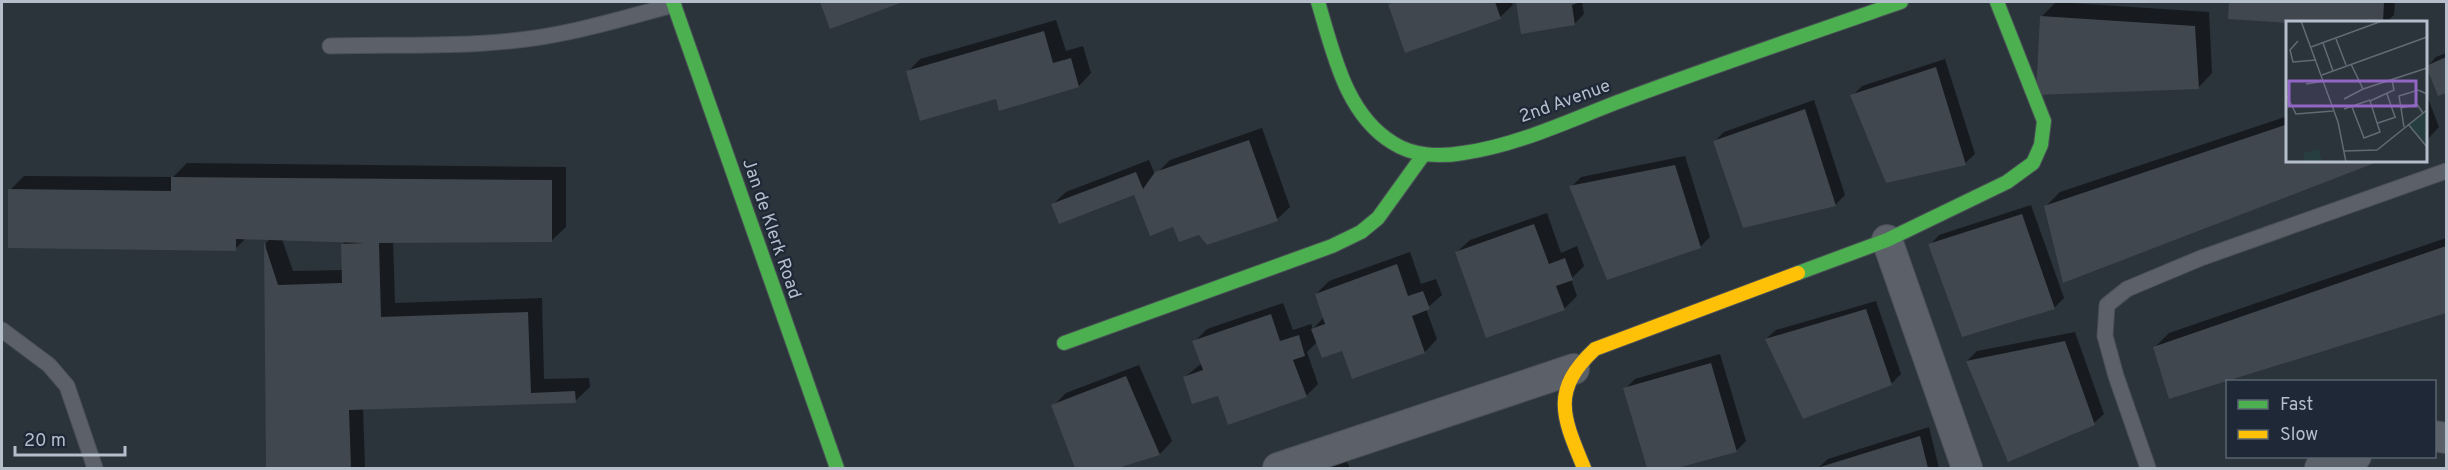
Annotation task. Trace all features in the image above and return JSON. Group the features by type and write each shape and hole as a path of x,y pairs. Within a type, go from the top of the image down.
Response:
{"street":[{"name":"2nd Avenue","path":"1318,2 1343,77 1359,111 1380,134 1392,143 1424,154 1449,155 1514,140 1691,74 1902,2"},
{"path":"1584,468 1565,421 1563,404 1566,384 1574,369 1595,349 1887,240 2007,182 2033,163 2041,145 2044,121 1997,2"},
{"name":"Jan de Klerk Road","path":"673,3 837,468"},
{"path":"1064,343 1332,246 1361,232 1378,218 1424,154"},
{"path":"1887,240 1967,468"},
{"path":"1278,468 1574,369"},
{"path":"2320,468 2350,458"}],"lane":[{"path":"330,46 471,43 531,37 567,32 673,3"},
{"path":"2148,468 2116,376 2105,336 2107,305 2127,289 2201,258 2446,171"},
{"path":"2,330 49,365 67,386 95,468"}],"building":[{"path":"820,2 903,2 830,29"},
{"path":"1395,2 1495,2 1501,19 1405,53 1388,4"},
{"path":"1516,2 1580,2 1572,5 1575,25 1521,34"},
{"path":"2229,2 2384,2 2383,21 2286,21 2286,23 2228,19"},
{"path":"2040,16 2195,26 2199,89 2036,95"},
{"path":"1044,31 1053,63 1071,58 1079,87 999,111 996,99 920,121 906,71"},
{"path":"2446,57 2446,93 2438,96 2427,66"},
{"path":"1936,67 1966,165 1886,183 1850,95"},
{"path":"1805,109 1836,206 1743,228 1713,141"},
{"path":"2286,125 2286,162 2377,162 2063,283 2044,206"},
{"path":"1249,140 1278,221 1207,245 1199,235 1179,242 1173,227 1150,236 1134,195 1059,224 1051,204 1136,172 1143,189 1155,172"},
{"path":"1675,165 1701,248 1607,280 1569,186"},
{"path":"171,177 552,180 552,242 379,243 381,317 528,312 531,393 575,391 576,403 349,410 351,468 266,468 264,242 278,285 342,283 341,244 364,243 236,239 236,251 8,248 8,189 171,191"},
{"path":"2022,214 2055,309 1962,337 1928,244"},
{"path":"1534,224 1549,264 1565,258 1573,280 1556,286 1565,310 1486,338 1455,252"},
{"path":"2446,246 2446,313 2169,399 2153,347"},
{"path":"1397,264 1408,296 1423,291 1430,309 1412,316 1425,353 1352,379 1342,351 1322,358 1311,329 1325,324 1315,294"},
{"path":"1866,309 1892,385 1803,419 1765,339"},
{"path":"1271,314 1280,341 1299,335 1305,356 1293,360 1307,397 1228,425 1218,396 1192,404 1183,377 1203,370 1192,341"},
{"path":"2065,341 2095,425 2008,462 1966,361"},
{"path":"1711,363 1737,452 1677,468 1647,468 1623,388"},
{"path":"1126,376 1160,455 1118,468 1075,468 1051,405"},
{"path":"1920,436 1928,468 1817,468"}],"traffic: fast":[{"path":"673,2 837,468"},
{"path":"1318,2 1343,80 1363,116 1393,143 1409,151 1436,155 1454,154 1506,144 1664,85 1901,2"},
{"path":"1798,273 1887,240 2007,182 2033,163 2041,145 2044,121 1997,2"},
{"path":"1064,343 1332,246 1361,232 1378,218 1424,154"}],"traffic: slow":[{"path":"1584,468 1566,419 1566,392 1571,378 1595,349 1798,273"}]}
